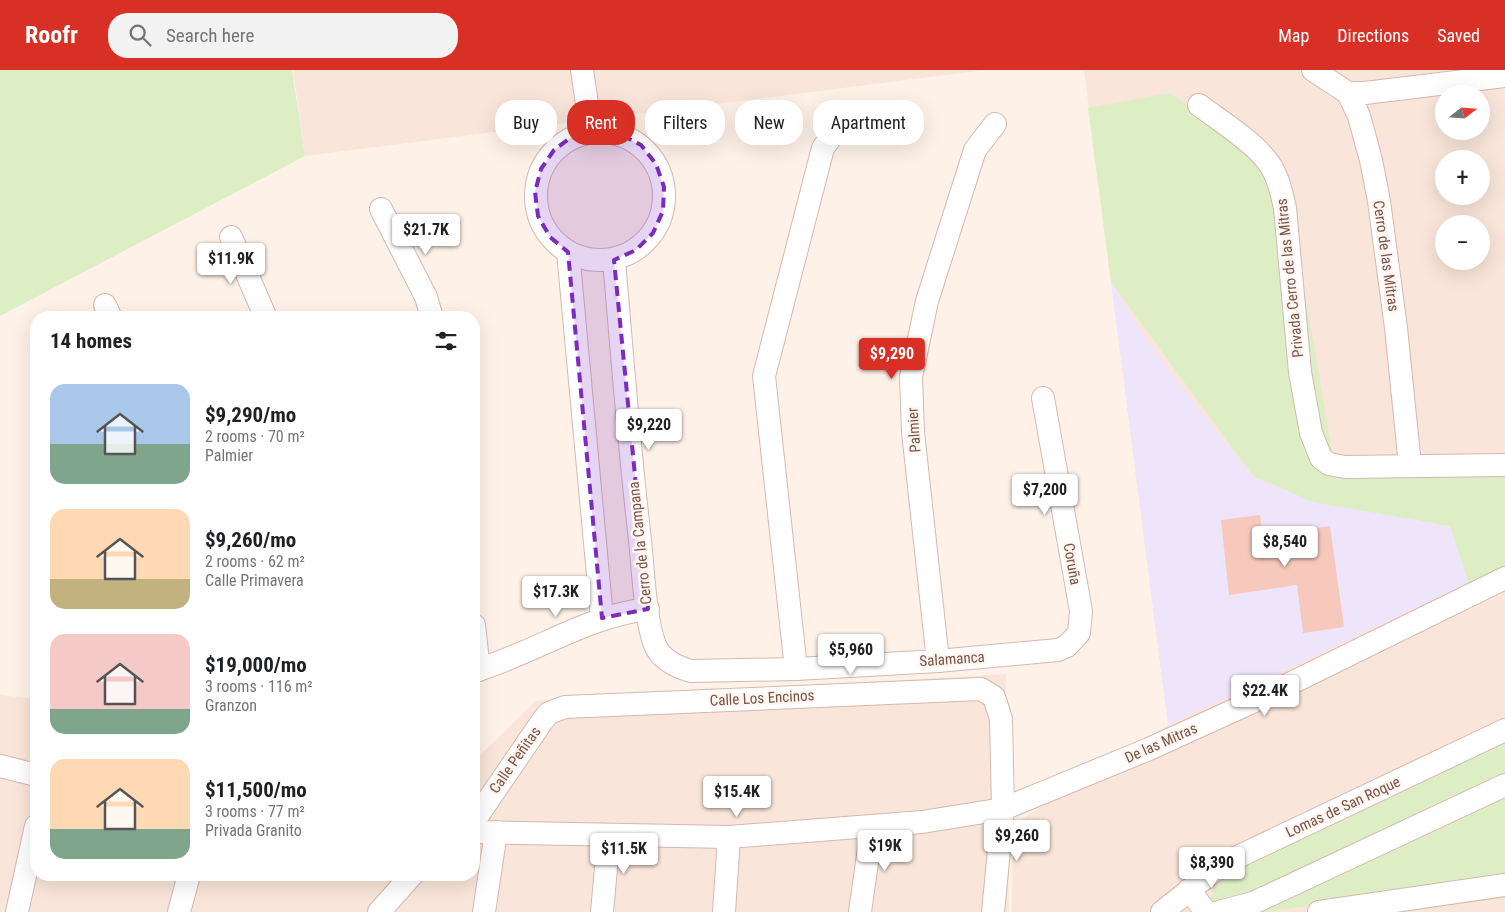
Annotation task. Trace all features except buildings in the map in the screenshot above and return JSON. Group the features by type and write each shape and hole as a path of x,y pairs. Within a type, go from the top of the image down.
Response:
{"street":[{"path":"582,70 586,100"},
{"path":"1313,70 1348,93 1365,93 1505,76"},
{"name":"Cerro de las Mitras","path":"1348,93 1365,139 1379,201 1410,465"},
{"name":"Privada Cerro de las Mitras","path":"1200,105 1264,157 1274,171 1285,208 1300,372 1311,433 1321,458 1329,464 1345,466 1410,465"},
{"name":"Palmier","path":"938,661 913,432 911,378 927,301 975,150 995,124"},
{"path":"567,140 554,150 541,170 535,192 538,216 550,237 568,252 590,260 614,260 636,250 653,233 663,211 664,187 656,164 641,146 635,143"},
{"path":"796,669 764,376 825,145"},
{"path":"381,209 426,298 430,311"},
{"path":"231,237 263,311"},
{"path":"568,252 602,618"},
{"name":"Cerro de la Campana","path":"614,260 632,465 648,609 655,646"},
{"name":"Coruña","path":"1043,398 1081,612 1079,633 1075,640"},
{"path":"1410,465 1505,465"},
{"name":"De las Mitras","path":"480,832 729,838 954,819 1003,809 1149,749 1261,698 1505,578"},
{"path":"480,670 527,652 602,618 648,609"},
{"name":"Salamanca","path":"655,646 665,659 690,671 796,669 938,661 1058,650 1075,640"},
{"name":"Calle Los Encinos","path":"564,707 981,689 994,697 998,707 1003,809 993,912"},
{"name":"Calle Peñitas","path":"480,812 543,720 550,713 564,707"},
{"name":"Lomas de San Roque","path":"1162,912 1229,861 1505,730"},
{"path":"0,766 30,774"},
{"path":"1219,912 1253,903 1505,785"},
{"path":"860,912 872,827"},
{"path":"484,912 496,832"},
{"path":"602,912 609,835"},
{"path":"724,912 729,838"},
{"path":"16,912 30,852"},
{"path":"179,912 187,881"},
{"path":"379,912 407,881"},
{"path":"1319,912 1505,885"},
{"path":"1189,890 1206,912"}],"highlighted area":[{"path":"591,131 620,134 641,145 656,164 664,187 663,211 653,233 636,250 614,260 648,609 602,618 568,252 550,237 538,216 535,192 541,169 554,150 573,136"}],"shaded area":[{"path":"293,70 985,70 748,100 735,100 735,102 725,103 725,100 645,100 645,113 635,114 635,100 567,100 567,123 557,124 557,100 495,100 495,132 305,156"},
{"path":"1084,70 1505,70 1505,912 1012,912 1013,825 1168,725"},
{"path":"1111,282 1143,334 1183,389 1253,476 1313,502 1450,526 1469,583 1168,725"},
{"path":"1006,674 1009,912 0,912 0,695 30,698 30,881 480,881 480,755 536,701"}],"green space":[{"path":"0,70 292,70 305,156 0,316"},
{"path":"1170,93 1285,176 1335,469 1505,472 1505,567 1469,583 1450,526 1313,502 1253,476 1111,282 1088,108"},
{"path":"1505,740 1505,781 1227,904 1210,900 1218,883 1230,873"},
{"path":"1505,790 1505,877 1266,912 1241,912"}]}
